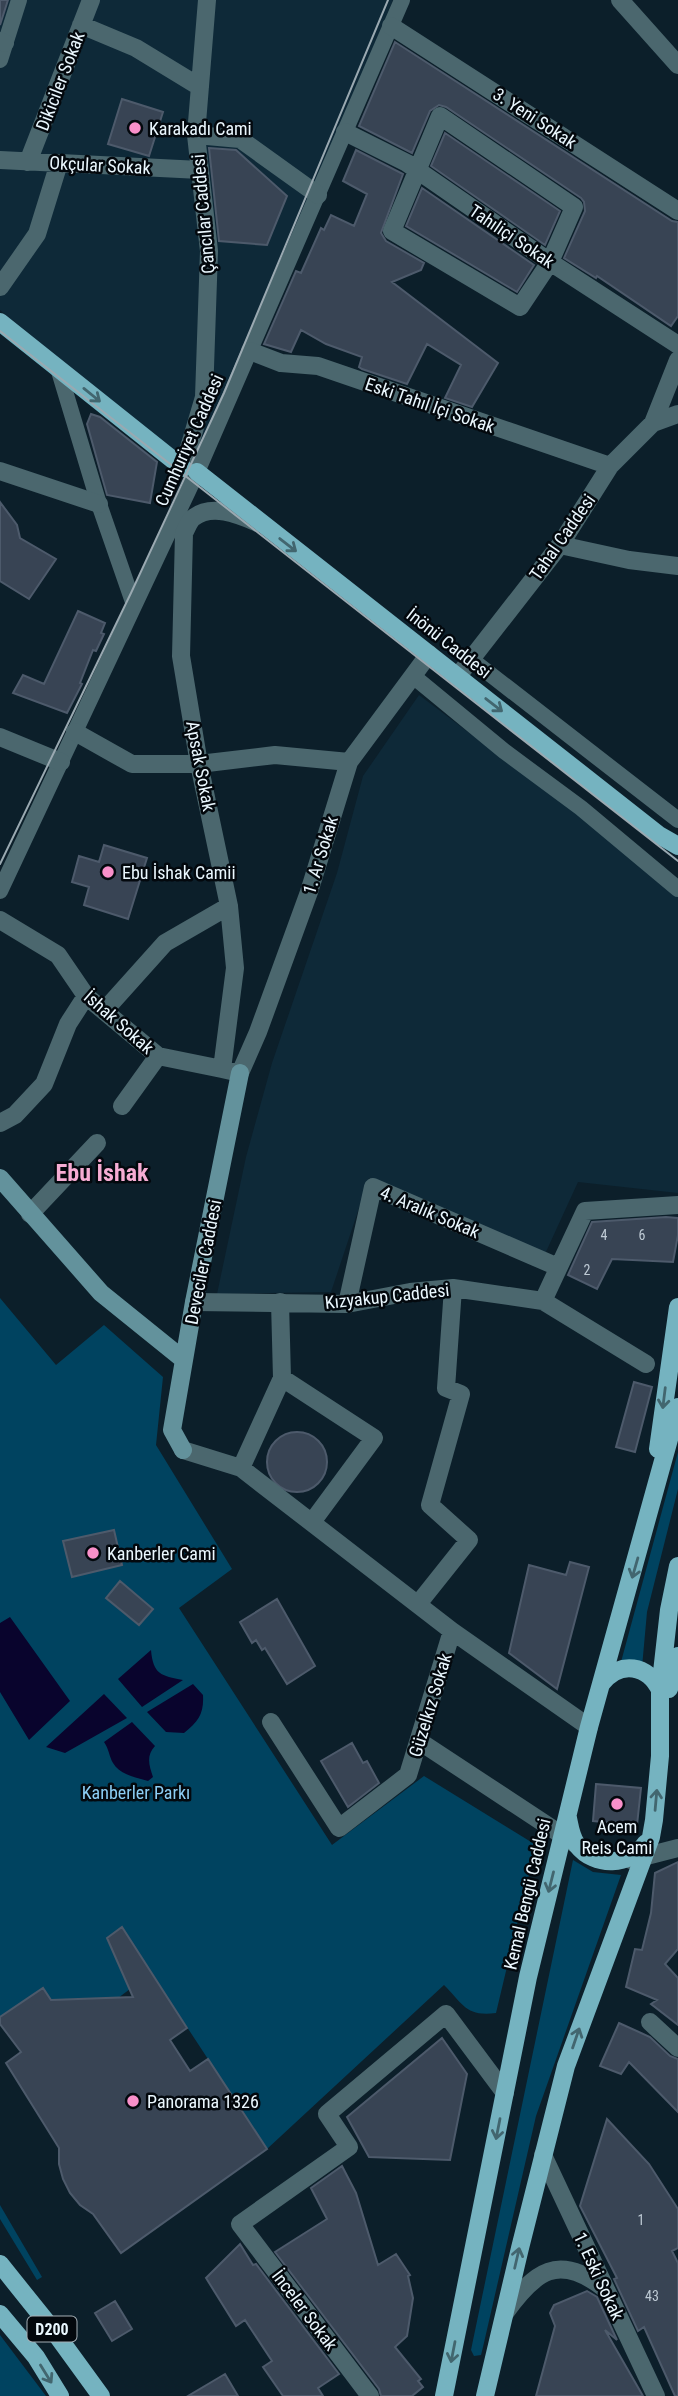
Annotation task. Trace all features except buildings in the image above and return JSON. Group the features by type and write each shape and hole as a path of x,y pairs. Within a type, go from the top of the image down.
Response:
{"main road":[{"name":"İnönü Caddesi","path":"0,322 659,835 678,846"},
{"path":"659,835 678,857"},
{"name":"Deveciler Caddesi","path":"183,1450 172,1430 194,1302 240,1073"},
{"path":"0,1178 101,1293 184,1360"},
{"path":"648,1520 678,1307"},
{"name":"Kemal Bengü Caddesi","path":"444,2396 528,1978 589,1727 678,1407"},
{"path":"485,2396 566,2066 651,1837 659,1768 660,1690 669,1610 678,1566"},
{"path":"661,1719 678,1656"},
{"path":"599,1691 610,1674 629,1667 648,1673 660,1690"},
{"path":"570,1805 568,1819 578,1846 602,1861 631,1857 642,1849 651,1837"},
{"name":"D200","path":"0,2264 101,2396"},
{"name":"D200","path":"0,2314 36,2357 60,2396"}],"street":[{"path":"2,48 19,0"},
{"name":"Dikiciler Sokak","path":"28,162 91,0"},
{"name":"Çancılar Caddesi","path":"190,470 204,397 209,251 196,135 206,0"},
{"name":"Cumhuriyet Caddesi","path":"0,891 134,606 190,470 250,351 402,0"},
{"path":"620,0 678,65"},
{"path":"81,25 136,48 200,87"},
{"name":"3. Yeni Sokak","path":"391,26 678,211"},
{"path":"440,116 575,207 550,262 520,307 392,231 415,170 440,116"},
{"name":"Tahıliçi Sokak","path":"345,132 407,163 550,262 678,345"},
{"path":"196,135 240,139 318,195"},
{"name":"Okçular Sokak","path":"0,160 200,170"},
{"path":"0,287 37,234 59,163"},
{"name":"Eski Tahıl İçi Sokak","path":"250,351 281,363 318,366 610,466"},
{"path":"653,423 678,360"},
{"path":"58,368 99,504 134,606"},
{"name":"Tahal Caddesi","path":"458,676 560,545 610,466 653,423 678,414"},
{"path":"0,471 99,504"},
{"name":"Apsak Sokak","path":"222,1069 235,968 229,906 199,764 181,656 184,533 191,518 208,511 232,512 261,524"},
{"path":"560,545 629,560 678,566"},
{"name":"1. Ar Sokak","path":"240,1073 258,1032 309,892 349,762 429,654"},
{"path":"472,660 678,820"},
{"path":"413,676 678,889"},
{"path":"75,732 132,764 199,764 275,755 349,762"},
{"path":"0,737 61,762"},
{"path":"104,1011 165,943 229,906"},
{"name":"İshak Sokak","path":"0,920 58,955 86,996 158,1056 222,1069"},
{"path":"0,1124 15,1115 44,1084 68,1024 86,996"},
{"path":"122,1106 158,1056"},
{"path":"222,1069 240,1073"},
{"path":"30,1214 97,1143"},
{"name":"4. Aralık Sokak","path":"347,1304 373,1187 558,1267"},
{"path":"542,1301 585,1211 678,1205"},
{"path":"418,1604 469,1540 430,1505 461,1394 446,1388 453,1288"},
{"name":"Kızyakup Caddesi","path":"194,1302 347,1304 410,1292 453,1288 542,1301 646,1364"},
{"path":"242,1468 282,1378 280,1302"},
{"path":"282,1378 374,1438 312,1522"},
{"name":"Güzelkız Sokak","path":"183,1450 242,1468 452,1631 589,1727"},
{"name":"Güzelkız Sokak","path":"271,1723 339,1828 408,1775 452,1631"},
{"path":"419,1741 578,1846"},
{"path":"617,1861 643,1858 678,1848"},
{"name":"İnceler Sokak","path":"370,2396 240,2224 349,2147 327,2114 446,2014 505,2093"},
{"path":"650,2022 678,2048"},
{"name":"1. Eski Sokak","path":"543,2155 656,2396"},
{"path":"505,2313 522,2289 539,2275 554,2270 568,2270 586,2275 605,2288"}],"shaded area":[{"path":"0,0 393,0 197,472 0,310"},
{"path":"419,695 658,875 678,895 678,1193 578,1182 545,1254 369,1178 331,1292 217,1294 246,1157 272,1063 337,873 363,776"},
{"path":"10,1617 70,1701 29,1740 0,1692 0,1623"},
{"path":"151,1650 156,1669 169,1677 183,1680 142,1707 118,1679"},
{"path":"193,1684 203,1695 200,1716 184,1733 166,1732 147,1712"},
{"path":"104,1694 127,1718 65,1753 46,1747"},
{"path":"132,1722 155,1746 149,1757 153,1777 148,1781 120,1770 113,1763 104,1742"}],"green space":[{"name":"Kanberler Parkı","path":"0,1298 56,1365 104,1325 163,1377 156,1445 232,1569 179,1608 332,1845 424,1776 536,1845 496,2013 471,2011 444,1985 267,2149 122,1928 130,1989 118,1998 51,2000 43,1989 0,2017"},
{"path":"678,1452 678,1489 647,1612 642,1667 621,1662"},
{"path":"573,1860 593,1872 621,1875 536,2116 481,2355 474,2356 471,2350"},
{"path":"0,2205 42,2277 37,2280 0,2219"},
{"path":"0,2335 46,2396 0,2396"}],"tram line":[{"path":"0,864 224,393 388,0"},
{"path":"0,331 678,861"}],"place":[{"name":"Karakadı Cami","path":"135,128"},
{"name":"Ebu İshak Camii","path":"108,872"},
{"name":"Kanberler Cami","path":"93,1553"},
{"name":"Acem Reis Cami","path":"617,1804"},
{"name":"Panorama 1326","path":"133,2101"}],"district":[{"name":"Ebu İshak","path":"102,1173"}]}
